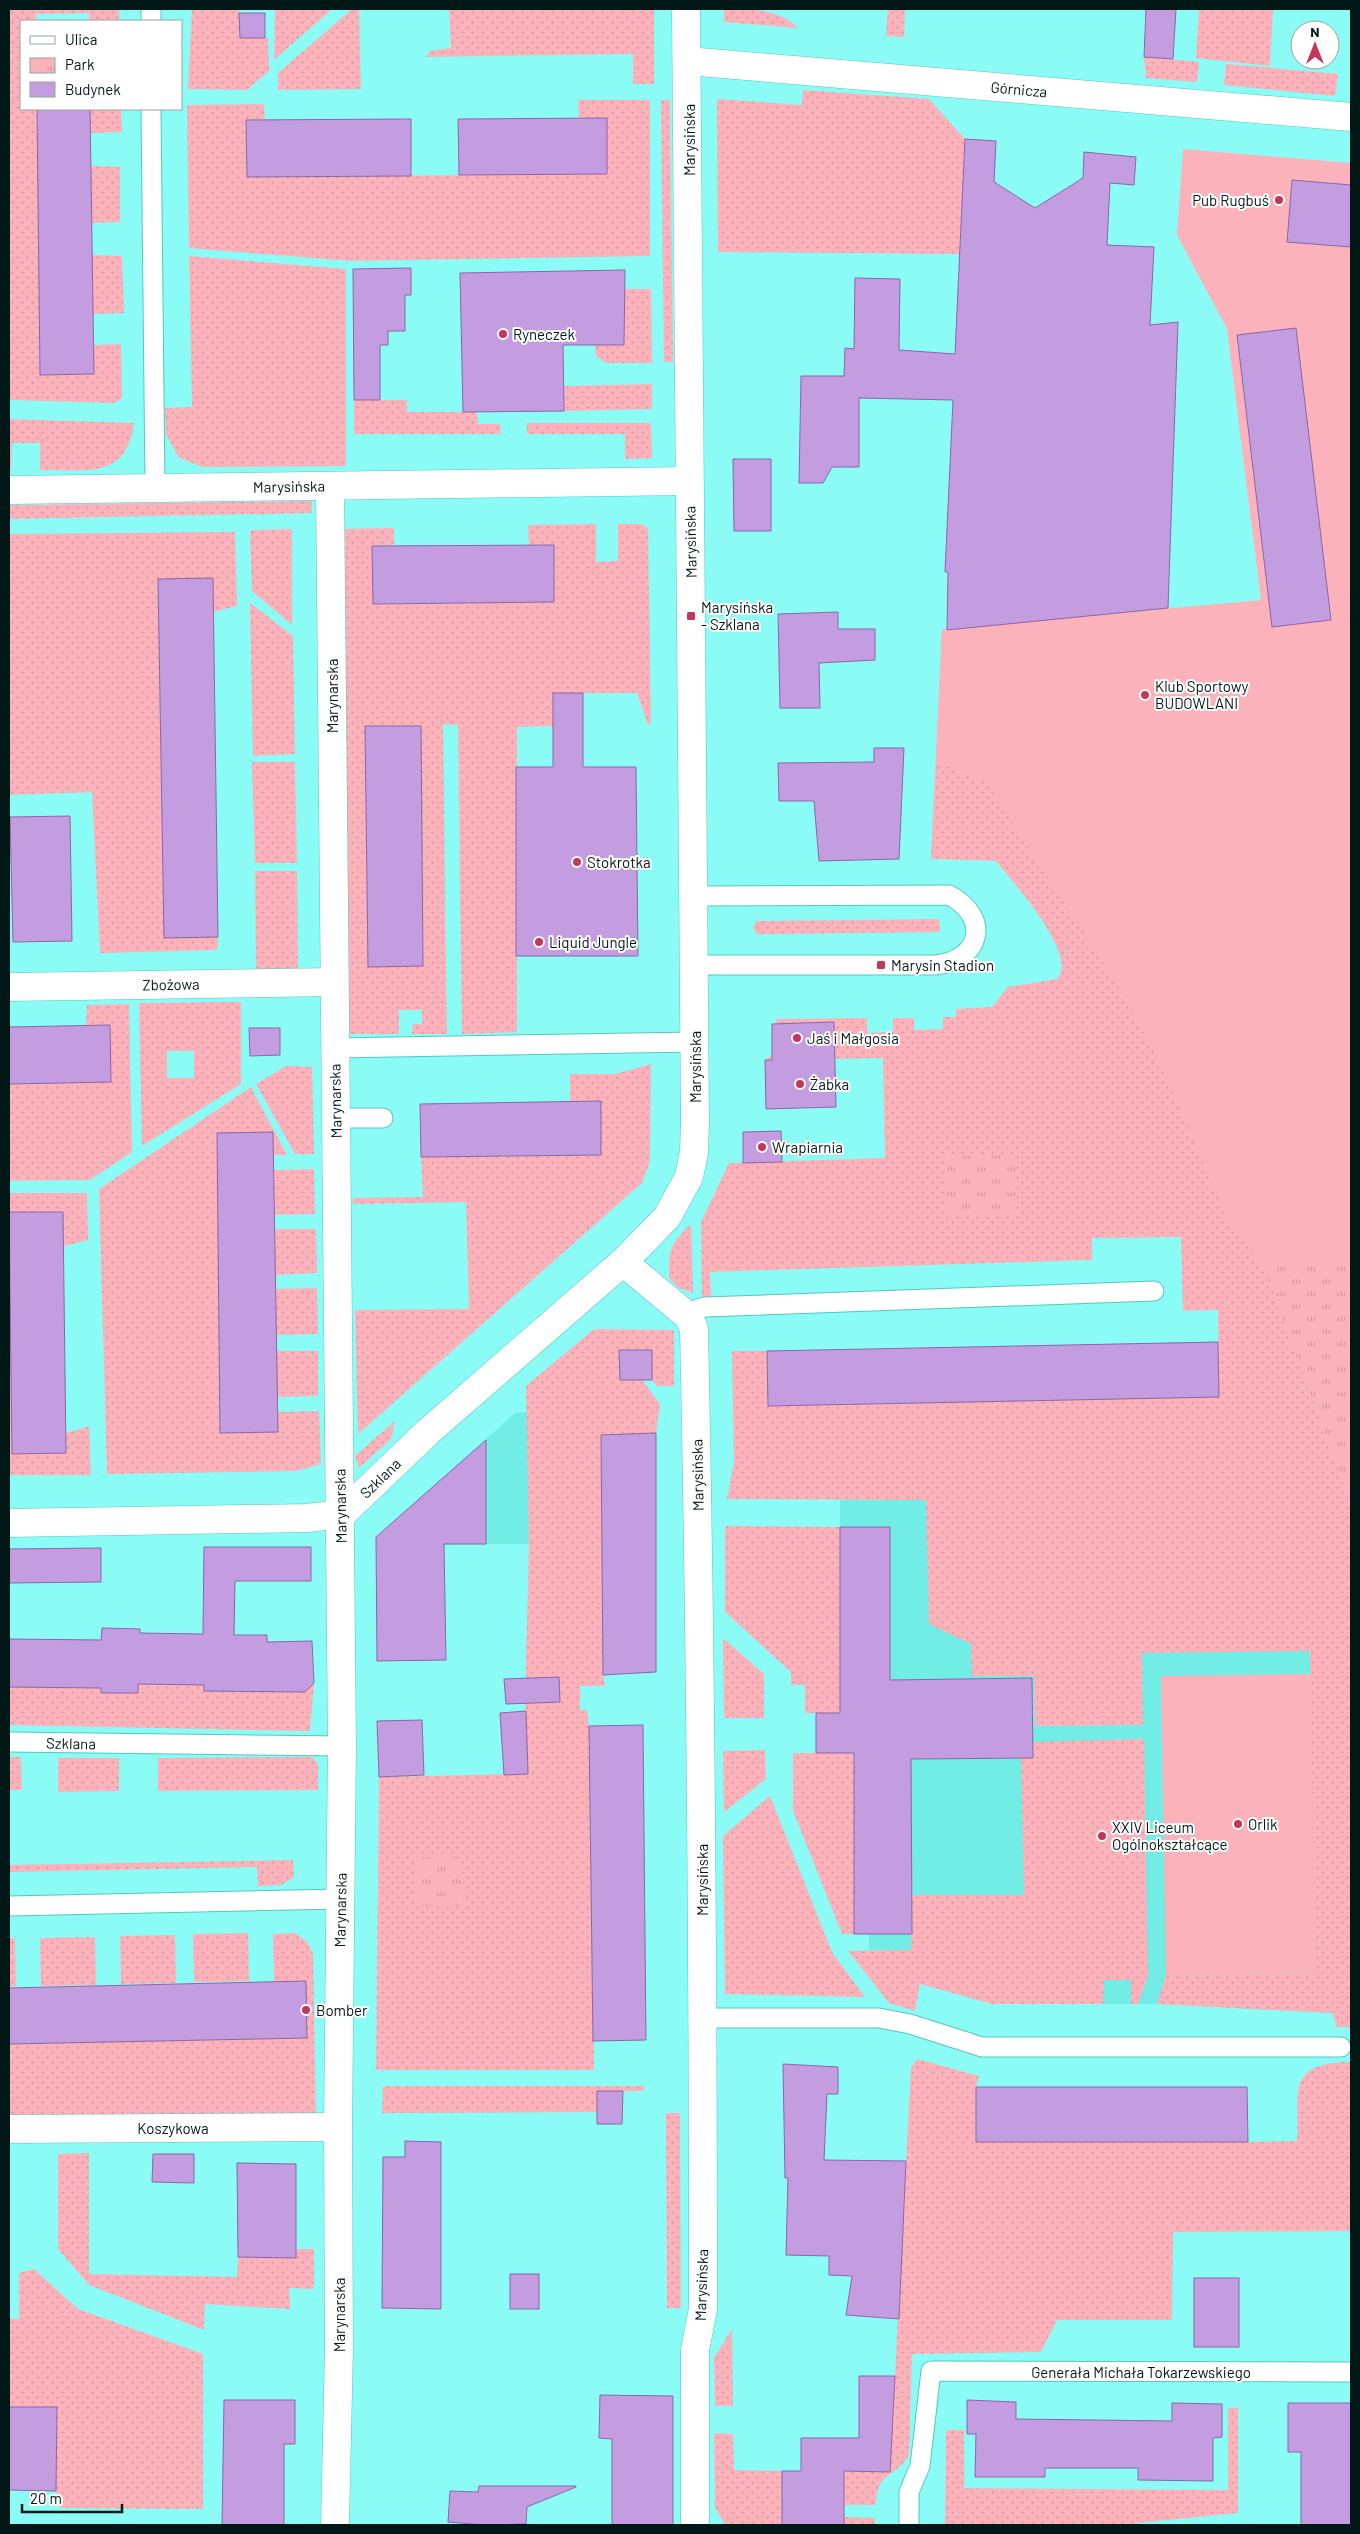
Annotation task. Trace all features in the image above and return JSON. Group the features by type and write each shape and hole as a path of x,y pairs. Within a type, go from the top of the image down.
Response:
{"street":[{"name":"Marysińska","path":"623,1262 668,1218 690,1177 694,1152 694,896 686,9"},
{"name":"Górnicza","path":"687,61 1351,117"},
{"name":"Marysińska","path":"9,490 690,481"},
{"name":"Marynarska","path":"330,486 334,1048 342,1514 342,1746 338,2127 339,2348 335,2525"},
{"name":"Zbożowa","path":"9,987 334,982"},
{"path":"623,1262 690,1317"},
{"name":"Szklana","path":"342,1514 429,1431 623,1262"},
{"name":"Marysińska","path":"690,1317 694,1329 700,1607 703,2018 703,2308 695,2350 695,2525"},
{"path":"9,1523 307,1518 342,1514"},
{"name":"Koszykowa","path":"9,2129 338,2127"}],"lane":[{"path":"151,110 155,487"},
{"path":"694,896 949,895 962,902 970,912 975,925 975,936 971,947 963,957 951,963 694,965"},
{"path":"334,1048 695,1042"},
{"path":"336,1118 383,1118"},
{"path":"690,1317 698,1309 705,1307 1154,1291"},
{"name":"Szklana","path":"9,1742 342,1746"},
{"path":"9,1906 340,1900"},
{"path":"703,2018 879,2018 910,2024 982,2047 1341,2047"},
{"name":"Generała Michała Tokarzewskiego","path":"909,2525 909,2492 920,2466 931,2371 1351,2372"}],"shaded area":[{"path":"527,1412 529,1544 376,1545 376,1537 515,1413"},
{"name":"XXIV Liceum Ogólnokształcące","path":"840,1500 926,1500 1351,1606 1333,2013 1157,2004 1103,2004 1103,1980 911,1950 869,1950 869,1934 854,1934 854,1753 816,1753 816,1713 840,1713"}],"green space":[{"path":"9,9 119,9 119,20 89,20 89,13 36,14 36,20 20,20 20,110 37,110 40,375 93,374 93,345 121,344 122,398 115,403 9,400"},
{"path":"192,9 239,9 240,38 268,38 269,71 247,90 188,89"},
{"path":"275,9 332,9 274,60"},
{"path":"352,9 359,9 361,89 278,90 278,73"},
{"path":"449,9 654,9 654,84 633,84 633,54 426,57 430,51 451,48"},
{"path":"724,9 773,13 790,21 798,28 724,22"},
{"path":"888,9 905,9 904,37 886,36"},
{"path":"1199,9 1273,9 1270,66 1196,58"},
{"path":"1144,57 1199,62 1197,82 1146,78"},
{"path":"1226,64 1338,74 1335,96 1224,85"},
{"path":"803,90 929,99 965,139 960,254 718,252 717,99 802,105"},
{"path":"578,100 650,100 650,256 351,261 189,248 187,105 264,104 265,120 246,121 247,177 607,174 607,118 579,118"},
{"path":"661,100 670,100 673,362 664,362"},
{"path":"90,110 121,110 122,132 90,133"},
{"name":"Klub Sportowy BUDOWLANI","path":"1183,149 1351,163 1351,1266 1264,1267 1230,1225 1166,1076 1120,989 987,783 936,762 942,629 1261,600 1227,329 1177,235"},
{"path":"91,166 120,167 120,222 92,223"},
{"path":"92,255 122,256 124,313 93,314"},
{"path":"189,256 346,269 346,466 203,467 179,458 166,434 165,408 192,407"},
{"path":"625,289 651,289 652,363 606,363 596,356 595,345 624,345"},
{"path":"652,384 652,409 564,411 564,386"},
{"path":"354,400 407,400 407,412 477,412 478,424 500,424 501,434 354,434"},
{"path":"9,419 134,423 130,442 122,455 113,463 101,468 88,470 40,470 40,443 12,443 11,471 9,470"},
{"path":"527,423 651,423 652,458 625,459 625,434 527,434"},
{"path":"312,501 312,513 9,519 9,506 13,505"},
{"path":"596,524 596,562 618,561 618,524 642,524 648,529 651,724 648,725 637,693 554,693 553,726 517,727 517,1032 462,1034 458,725 443,724 447,1034 412,1034 413,1024 422,1024 422,1010 399,1010 399,1034 346,1034 338,529 394,528 394,545 372,546 373,604 554,602 554,545 529,545 528,525"},
{"path":"292,529 292,625 252,591 250,532 252,530"},
{"path":"235,532 237,606 213,612 212,578 158,579 164,938 218,937 217,950 100,953 92,792 9,795 9,534"},
{"path":"250,603 293,636 295,754 253,756"},
{"path":"942,629 1351,782 1351,1266 1265,1268 1351,1505 1351,2027 1336,2027 1333,2013 1157,2004 1166,1975 1315,1973 1310,1651 1142,1653 1143,1725 1035,1726 1034,1676 972,1676 971,1644 929,1624 926,1500 727,1499 734,1462 732,1351 767,1351 769,1406 1219,1397 1218,1310 1183,1311 1181,1237 1092,1238 1092,1260 710,1272 711,1295 706,1301 702,1299 701,1222 729,1163 885,1158 883,1058 765,1060 822,1023 776,1024 776,1019 867,1018 867,1033 893,1032 893,1018 914,1018 914,1030 943,1029 943,1017 956,1017 956,1009 992,1007 1008,987 1057,979 1062,968 1052,937 1041,918 996,861 931,859"},
{"path":"252,762 295,762 297,863 255,863"},
{"path":"255,871 297,871 298,972 256,972"},
{"path":"939,919 940,932 757,934 753,928 756,921"},
{"path":"241,1002 241,1084 142,1146 139,1003","holes":["167,1051 194,1051 194,1078 167,1078"]},
{"path":"129,1004 132,1152 90,1180 9,1181 9,1084 111,1082 86,1026 87,1005"},
{"path":"651,1064 650,1153 649,1164 642,1183 358,1434 355,1310 469,1309 466,1202 353,1204 353,1198 423,1197 421,1157 601,1155 570,1102 570,1074 616,1074"},
{"path":"286,1066 312,1067 314,1154 295,1154 256,1084"},
{"path":"251,1087 287,1155 274,1155 273,1132 217,1133 277,1412 319,1411 321,1464 296,1471 107,1474 99,1189"},
{"path":"1017,1155 1017,1216 947,1217 946,1156"},
{"path":"314,1169 315,1214 274,1215 274,1170"},
{"path":"9,1193 87,1193 88,1240 64,1246 63,1212 13,1454 66,1453 66,1433 89,1426 91,1475 9,1475"},
{"path":"691,1224 693,1293 679,1288 669,1278 669,1260 674,1243"},
{"path":"275,1229 316,1229 317,1273 275,1275"},
{"path":"1351,1266 1351,1505 1264,1267"},
{"path":"317,1288 318,1334 276,1335 275,1289"},
{"path":"594,1329 674,1330 674,1386 657,1386 652,1380 652,1350 620,1350 620,1380 642,1380 660,1404 656,1433 601,1435 603,1675 605,1686 580,1686 580,1710 587,1710 589,1726 594,2070 376,2070 379,1777 528,1774 525,1705 529,1544 526,1386"},
{"path":"277,1351 318,1351 318,1396 277,1397"},
{"path":"395,1421 391,1439 359,1468 355,1456"},
{"path":"725,1526 840,1527 840,1713 805,1713 805,1685 791,1685 791,1672 725,1612"},
{"path":"723,1638 764,1674 764,1718 724,1718"},
{"path":"168,1662 203,1663 205,1691 305,1692 314,1683 310,1731 9,1725 9,1687 101,1688 101,1693 138,1684 168,1685"},
{"name":"Orlik","path":"1311,1674 1315,1973 1166,1975 1161,1676"},
{"path":"1144,1739 1148,1976 1138,2004 1131,2004 1131,1980 1104,1980 1103,2004 992,2004 920,1984 915,2011 889,2003 848,1951 911,1950 912,1895 1024,1895 1021,1758 1033,1758 1032,1742"},
{"path":"765,1750 766,1779 724,1812 723,1751"},
{"path":"793,1753 854,1753 854,1934 842,1934 793,1811"},
{"path":"9,1757 21,1757 22,1790 9,1790"},
{"path":"312,1757 318,1764 318,1790 158,1791 158,1758"},
{"path":"58,1758 119,1758 119,1791 58,1792"},
{"path":"770,1796 832,1952 865,1997 725,1994 723,1836"},
{"path":"415,1857 462,1857 463,1906 416,1906"},
{"path":"293,1860 294,1877 281,1885 258,1886 257,1867 9,1872 9,1865"},
{"path":"248,1933 249,1981 194,1982 193,1934"},
{"path":"295,1933 307,1942 313,1953 316,2114 9,2115 9,2044 306,2038 274,1982 273,1934"},
{"path":"175,1935 176,1983 121,1984 120,1936"},
{"path":"95,1937 96,1985 41,1986 40,1938"},
{"path":"9,1938 15,1938 16,1986 9,1987"},
{"path":"917,2059 979,2076 976,2087 1248,2142 1297,2141 1298,2094 1300,2083 1306,2074 1315,2068 1330,2064 1351,2062 1351,2231 1173,2232 1172,2320 1057,2320 1041,2352 912,2354 909,2455 879,2486 876,2505 843,2505 843,2471 890,2471 911,2068"},
{"path":"383,2086 644,2086 644,2091 597,2091 597,2112 382,2113"},
{"path":"666,2113 680,2113 681,2308 667,2308"},
{"path":"89,2153 89,2274 237,2277 238,2257 296,2258 296,2249 314,2249 314,2289 289,2288 290,2309 205,2304 204,2330 89,2285 58,2249 58,2154"},
{"path":"34,2269 78,2309 203,2354 203,2509 60,2508 56,2491 57,2407 9,2407 9,2319 19,2319 19,2273"},
{"path":"732,2329 733,2406 715,2406 714,2358"},
{"path":"1228,2408 1238,2408 1238,2513 1137,2523 1137,2525 945,2525 946,2430 964,2430 964,2488 1228,2490"},
{"path":"714,2433 733,2434 734,2470 782,2471 782,2525 725,2525 715,2508"},
{"path":"844,2517 875,2518 875,2525 844,2525"}],"building":[{"path":"1146,9 1176,9 1173,59 1144,57"},
{"path":"239,13 265,13 265,38 240,38"},
{"path":"37,110 90,110 94,374 40,375"},
{"path":"607,118 607,174 459,175 458,119"},
{"path":"411,119 411,176 247,177 246,120"},
{"path":"965,139 996,141 994,182 1035,208 1083,178 1084,152 1136,157 1134,185 1110,183 1107,245 1154,247 1150,325 1178,322 1168,608 947,630 948,572 945,572 953,400 859,398 859,467 832,467 823,483 799,483 801,376 844,376 845,348 854,349 855,278 900,279 899,350 955,354"},
{"path":"1292,180 1351,185 1351,247 1287,242"},
{"path":"411,268 411,295 405,295 405,331 388,331 388,345 380,345 380,400 354,400 353,269"},
{"path":"625,270 624,345 563,345 564,411 463,412 460,273"},
{"path":"1296,328 1331,620 1272,627 1237,335"},
{"path":"733,459 771,459 771,531 734,531"},
{"path":"554,545 554,602 373,604 372,546"},
{"path":"213,578 218,937 164,938 158,579"},
{"path":"838,612 838,629 875,629 875,660 819,663 820,708 780,708 778,614"},
{"name":"Stokrotka","path":"553,693 583,693 583,767 636,767 638,956 516,956 516,767 553,767"},
{"path":"365,726 421,726 423,966 368,967"},
{"path":"874,748 904,748 899,859 819,861 814,801 779,801 778,763 874,762"},
{"path":"70,816 72,941 13,942 10,817"},
{"path":"834,1022 836,1107 766,1109 765,1060 772,1060 772,1024"},
{"path":"110,1025 111,1082 9,1084 9,1027"},
{"path":"249,1028 280,1028 280,1055 250,1056"},
{"path":"601,1101 601,1155 421,1157 420,1104"},
{"name":"Wrapiarnia","path":"781,1131 782,1162 743,1163 743,1132"},
{"path":"273,1132 278,1432 220,1433 217,1133"},
{"path":"9,1212 63,1212 66,1453 12,1454"},
{"path":"1218,1342 1219,1397 768,1406 767,1351"},
{"path":"619,1350 652,1350 652,1380 620,1380"},
{"path":"656,1433 656,1672 603,1675 601,1435"},
{"path":"486,1440 486,1544 444,1544 446,1660 377,1661 376,1537"},
{"path":"840,1527 890,1527 890,1680 1032,1678 1033,1758 911,1759 912,1934 854,1934 854,1753 816,1753 816,1713 840,1713"},
{"path":"204,1547 311,1547 311,1581 235,1581 234,1635 267,1635 267,1642 312,1641 314,1683 305,1692 204,1691 204,1685 138,1684 138,1693 101,1693 101,1688 9,1687 9,1639 101,1640 102,1628 140,1629 140,1633 203,1634"},
{"path":"101,1548 101,1582 9,1583 9,1549"},
{"path":"559,1677 560,1702 506,1704 504,1679"},
{"path":"526,1711 528,1774 504,1775 500,1713"},
{"path":"422,1720 424,1775 379,1777 377,1721"},
{"path":"643,1725 646,2040 593,2041 589,1726"},
{"path":"306,1981 307,2038 9,2044 9,1988"},
{"path":"783,2064 838,2067 838,2094 827,2094 824,2160 906,2161 899,2319 846,2315 852,2276 829,2275 829,2256 786,2255 788,2178 785,2178"},
{"path":"976,2087 1247,2087 1248,2142 976,2142"},
{"path":"597,2091 623,2091 622,2124 597,2124"},
{"path":"405,2141 441,2142 441,2309 382,2308 383,2157 405,2157"},
{"path":"153,2154 194,2154 194,2183 152,2182"},
{"path":"237,2163 296,2164 296,2258 238,2257"},
{"path":"510,2274 539,2274 539,2309 510,2309"},
{"path":"1194,2278 1239,2278 1239,2347 1194,2347"},
{"path":"859,2376 895,2376 890,2472 844,2471 844,2525 782,2525 782,2471 801,2471 801,2438 859,2438"},
{"path":"600,2395 673,2396 673,2525 612,2525 612,2439 599,2438"},
{"path":"224,2400 295,2400 295,2444 284,2444 284,2525 222,2525"},
{"path":"967,2400 1016,2402 1016,2419 1172,2421 1172,2403 1222,2404 1222,2437 1213,2438 1213,2481 1138,2480 1138,2468 1045,2468 1045,2477 975,2477 976,2434 967,2434"},
{"path":"1288,2403 1351,2403 1351,2525 1301,2525 1301,2452 1288,2452"},
{"path":"9,2407 57,2407 56,2491 9,2490"},
{"path":"479,2486 576,2487 527,2507 526,2524 485,2525 448,2522 450,2491 478,2492"}],"place":[{"name":"Pub Rugbuś","path":"1279,200"},
{"name":"Ryneczek","path":"503,334"},
{"name":"Marysińska - Szklana","path":"691,616"},
{"name":"Klub Sportowy BUDOWLANI","path":"1145,695"},
{"name":"Stokrotka","path":"577,862"},
{"name":"Liquid Jungle","path":"539,942"},
{"name":"Marysin Stadion","path":"881,965"},
{"name":"Jaś i Małgosia","path":"797,1038"},
{"name":"Żabka","path":"800,1084"},
{"name":"Wrapiarnia","path":"762,1147"},
{"name":"Orlik","path":"1238,1824"},
{"name":"XXIV Liceum Ogólnokształcące","path":"1102,1836"},
{"name":"Bomber","path":"306,2010"}]}
